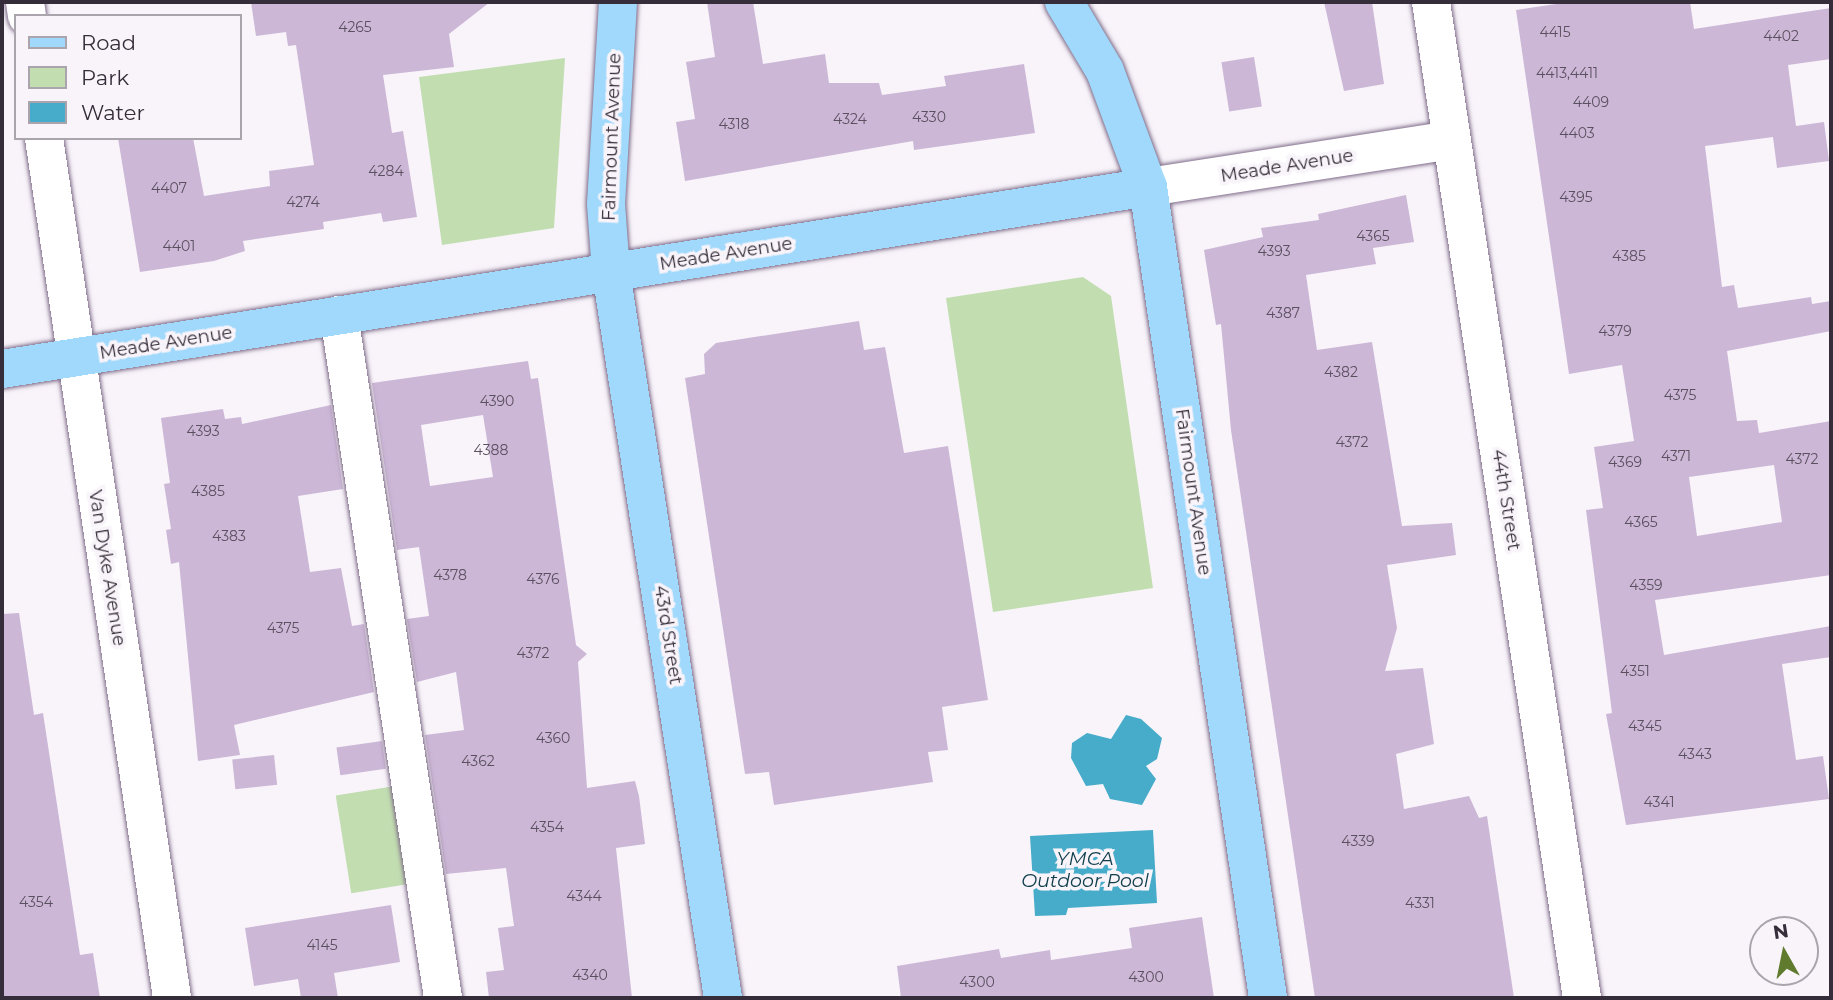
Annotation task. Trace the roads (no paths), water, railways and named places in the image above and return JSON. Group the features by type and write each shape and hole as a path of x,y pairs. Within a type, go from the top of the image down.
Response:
{"main road":[{"name":"Fairmount Avenue","path":"611,272 606,204 618,2"},
{"name":"Fairmount Avenue","path":"1064,2 1105,71 1148,187 1268,998"},
{"name":"Meade Avenue","path":"2,369 1148,187"},
{"name":"43rd Street","path":"611,272 723,998"}],"street":[{"name":"44th Street","path":"1431,2 1583,998"},
{"name":"Van Dyke Avenue","path":"44,140 172,998"},
{"name":"Meade Avenue","path":"1148,187 1451,140"},
{"path":"339,315 443,998"}],"water":[{"path":"1126,715 1141,719 1162,738 1157,759 1146,766 1156,779 1142,805 1110,799 1103,784 1086,786 1071,758 1072,743 1087,733 1111,739"},
{"name":"YMCA Outdoor Pool","path":"1153,830 1157,903 1068,908 1066,915 1035,916 1030,836"}]}
